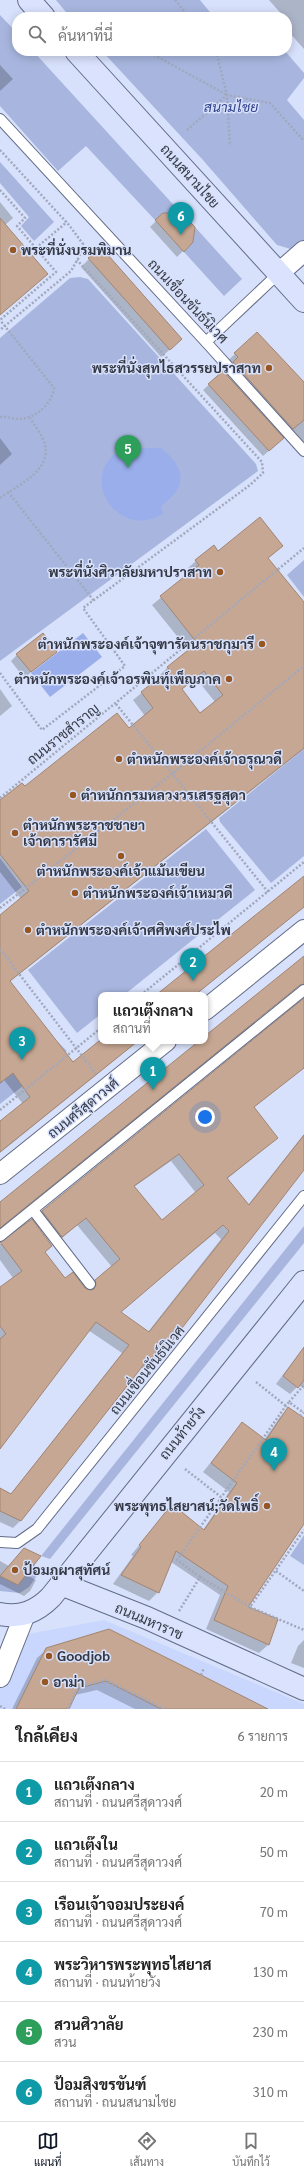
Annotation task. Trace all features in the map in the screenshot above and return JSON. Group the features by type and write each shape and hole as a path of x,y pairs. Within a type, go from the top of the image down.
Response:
{"street":[{"path":"29,0 40,12"},
{"name":"ถนนสนามไชย","path":"81,56 304,301"},
{"path":"279,274 304,251"},
{"path":"208,1008 304,930"},
{"name":"ถนนศรีสุดาวงศ์","path":"0,1174 162,1044"},
{"name":"ถนนท้ายวัง","path":"61,1584 304,1282"},
{"path":"0,1614 25,1614 40,1608 61,1584"},
{"name":"ถนนมหาราช","path":"61,1584 147,1618 304,1689"},
{"path":"0,1677 25,1614"}],"lane":[{"name":"ถนนเขื่อนขันธ์นิเวศ","path":"0,120 206,342 304,451"},
{"path":"206,342 279,274"},
{"path":"0,1236 304,990"},
{"name":"ถนนเขื่อนขันธ์นิเวศ","path":"0,1542 17,1543 37,1529 304,1196"},
{"path":"33,1210 90,1284"}],"path":[{"path":"175,0 185,12"},
{"path":"156,56 227,95 270,103 304,141"},
{"path":"217,56 227,95 230,146"},
{"path":"187,130 227,95"},
{"path":"0,150 67,222 83,244 71,271 0,330"},
{"path":"0,190 25,218 17,226 56,272 0,319 54,388 53,396 48,404 30,418 18,419 0,417"},
{"path":"36,248 67,222"},
{"path":"0,674 42,730 125,666 83,608 250,486 263,473 262,462 77,260"},
{"path":"0,498 37,472 46,458 45,444 30,418"},
{"path":"8,492 94,601"},
{"name":"ถนนราชสำราญ","path":"0,798 304,548"},
{"path":"0,908 172,774 304,666"},
{"path":"116,704 268,892"},
{"path":"145,992 304,862"},
{"path":"0,949 107,1089"},
{"path":"0,1110 98,1030"},
{"path":"256,1382 285,1407"},
{"path":"304,1385 285,1407 177,1560 200,1577 250,1607 304,1630"},
{"path":"289,1402 303,1413 300,1416"},
{"path":"185,1469 221,1497"},
{"path":"250,1607 304,1530"},
{"path":"276,1571 304,1591"},
{"path":"179,1611 180,1607 200,1577"},
{"path":"201,1675 204,1668"},
{"path":"68,1709 78,1687 106,1680 165,1709"},
{"path":"0,1706 5,1709"}],"shaded area":[{"path":"128,444 134,453 142,448 161,448 169,455 179,470 179,485 176,492 161,506 163,513 151,519 139,521 128,518 117,512 109,504 104,493 102,481 104,468 114,454"},
{"path":"83,633 102,657 50,697 31,673"},
{"path":"104,1620 304,1704 304,1709 0,1709 0,1675 23,1635"}],"green space":[{"path":"56,0 200,0 210,12 66,12"},
{"path":"0,15 12,28 12,56 38,56 181,213 163,213 155,220 86,146 58,171 0,106"},
{"name":"สนามไชย","path":"107,56 289,56 304,73 304,78 287,100 304,120 304,242 294,250 277,245 202,159"},
{"path":"0,162 54,222 34,241 21,226 29,217 0,183"},
{"path":"195,227 242,279 224,296 184,252 193,242"},
{"path":"80,277 88,279 256,464 258,471 0,661 0,338 70,278"},
{"path":"304,560 304,597 287,575"},
{"path":"304,749 304,856 271,883 220,822 219,818"},
{"path":"206,829 255,890 128,992 98,992 98,1016 77,1033 28,970"},
{"path":"0,858 22,887 0,904"},
{"path":"58,1042 67,1051 0,1104 0,1062 8,1071"},
{"path":"304,1226 304,1243 50,1559 41,1556"},
{"path":"304,1535 304,1565 290,1556"},
{"path":"34,1565 41,1570 29,1587 20,1593 0,1591 0,1576 18,1584"}],"building":[{"path":"163,213 181,213 195,227 193,242 184,252 155,220"},
{"name":"พระที่นั่งบรมพิมาน","path":"0,218 48,274 0,315"},
{"path":"101,247 182,339 170,350 88,258"},
{"name":"พระที่นั่งสุทไธสวรรยปราสาท","path":"257,332 304,382 304,420 293,429 233,362 238,357 234,353"},
{"path":"223,371 284,438 269,451 208,384"},
{"path":"260,517 283,546 268,558 304,602 304,748 10,981 73,1062 98,1042 98,1044 134,1044 0,1152 0,1121 30,1097 13,1073 0,1083 0,915 29,891 0,854 0,800 22,783 25,786 117,713 129,728 153,708 141,692 169,669 167,667 197,643 160,596 199,565 195,560 214,545 218,551","holes":["204,671 223,695 200,713 182,689"]},
{"path":"43,633 57,652 31,672 16,654"},
{"path":"304,876 304,907 199,992 160,992"},
{"path":"304,956 304,984 300,985 0,1228 0,1202 195,1044 208,1044 208,1034"},
{"path":"304,998 304,1068 254,1107 278,1138 227,1178 249,1205 304,1135 304,1170 155,1363 149,1358 21,1521 0,1511 0,1488 11,1494 129,1345 96,1322 0,1449 0,1339 6,1334 0,1326 0,1287 22,1271 0,1242 32,1219 52,1246 45,1252 65,1278 73,1272 85,1288 90,1290 94,1289 96,1284 95,1280 120,1259 86,1218 62,1237 42,1211","holes":["179,1154 204,1185 162,1220 134,1186","223,1225 229,1231 149,1332 121,1312"]},
{"path":"304,1347 304,1380 298,1388 283,1376"},
{"path":"288,1407 304,1418 304,1524 248,1607 278,1619 269,1645 214,1620 228,1586 176,1551 159,1593 121,1575 141,1547 139,1545 172,1504 204,1530 237,1483 211,1463 242,1422 266,1440"},
{"name":"ป้อมภูผาสุทัศน์","path":"24,1548 41,1556 18,1585 0,1576"},
{"path":"109,1629 268,1709 161,1709 106,1681 79,1688 69,1709 16,1709 46,1648"}],"place":[{"name":"ป้อมสิงขรขันฑ์","path":"181,235"},
{"name":"พระที่นั่งบรมพิมาน","path":"13,250"},
{"name":"พระที่นั่งสุทไธสวรรยปราสาท","path":"269,368"},
{"name":"สวนศิวาลัย","path":"128,468"},
{"name":"พระที่นั่งศิวาลัยมหาปราสาท","path":"220,572"},
{"name":"ตำหนักพระองค์เจ้าจุฑารัตนราชกุมารี","path":"262,644"},
{"name":"ตำหนักพระองค์เจ้าอรพินทุ์เพ็ญภาค","path":"229,679"},
{"name":"ตำหนักพระองค์เจ้าอรุณวดี","path":"119,759"},
{"name":"ตำหนักกรมหลวงวรเสรฐสุดา","path":"73,795"},
{"name":"ตำหนักพระราชชายา เจ้าดารารัศมี","path":"15,833"},
{"name":"ตำหนักพระองค์เจ้าแม้นเขียน","path":"121,856"},
{"name":"ตำหนักพระองค์เจ้าเหมวดี","path":"75,893"},
{"name":"ตำหนักพระองค์เจ้าศศิพงศ์ประไพ","path":"28,930"},
{"name":"แถวเต๊งใน","path":"193,981"},
{"name":"เรือนเจ้าจอมประยงค์","path":"22,1060"},
{"name":"แถวเต๊งกลาง","path":"153,1090"},
{"name":"พระวิหารพระพุทธไสยาส","path":"274,1471"},
{"name":"พระพุทธไสยาสน์;วัดโพธิ์","path":"267,1506"},
{"name":"ป้อมภูผาสุทัศน์","path":"15,1570"},
{"name":"Goodjob","path":"49,1656"},
{"name":"อาม่า","path":"45,1682"}]}
